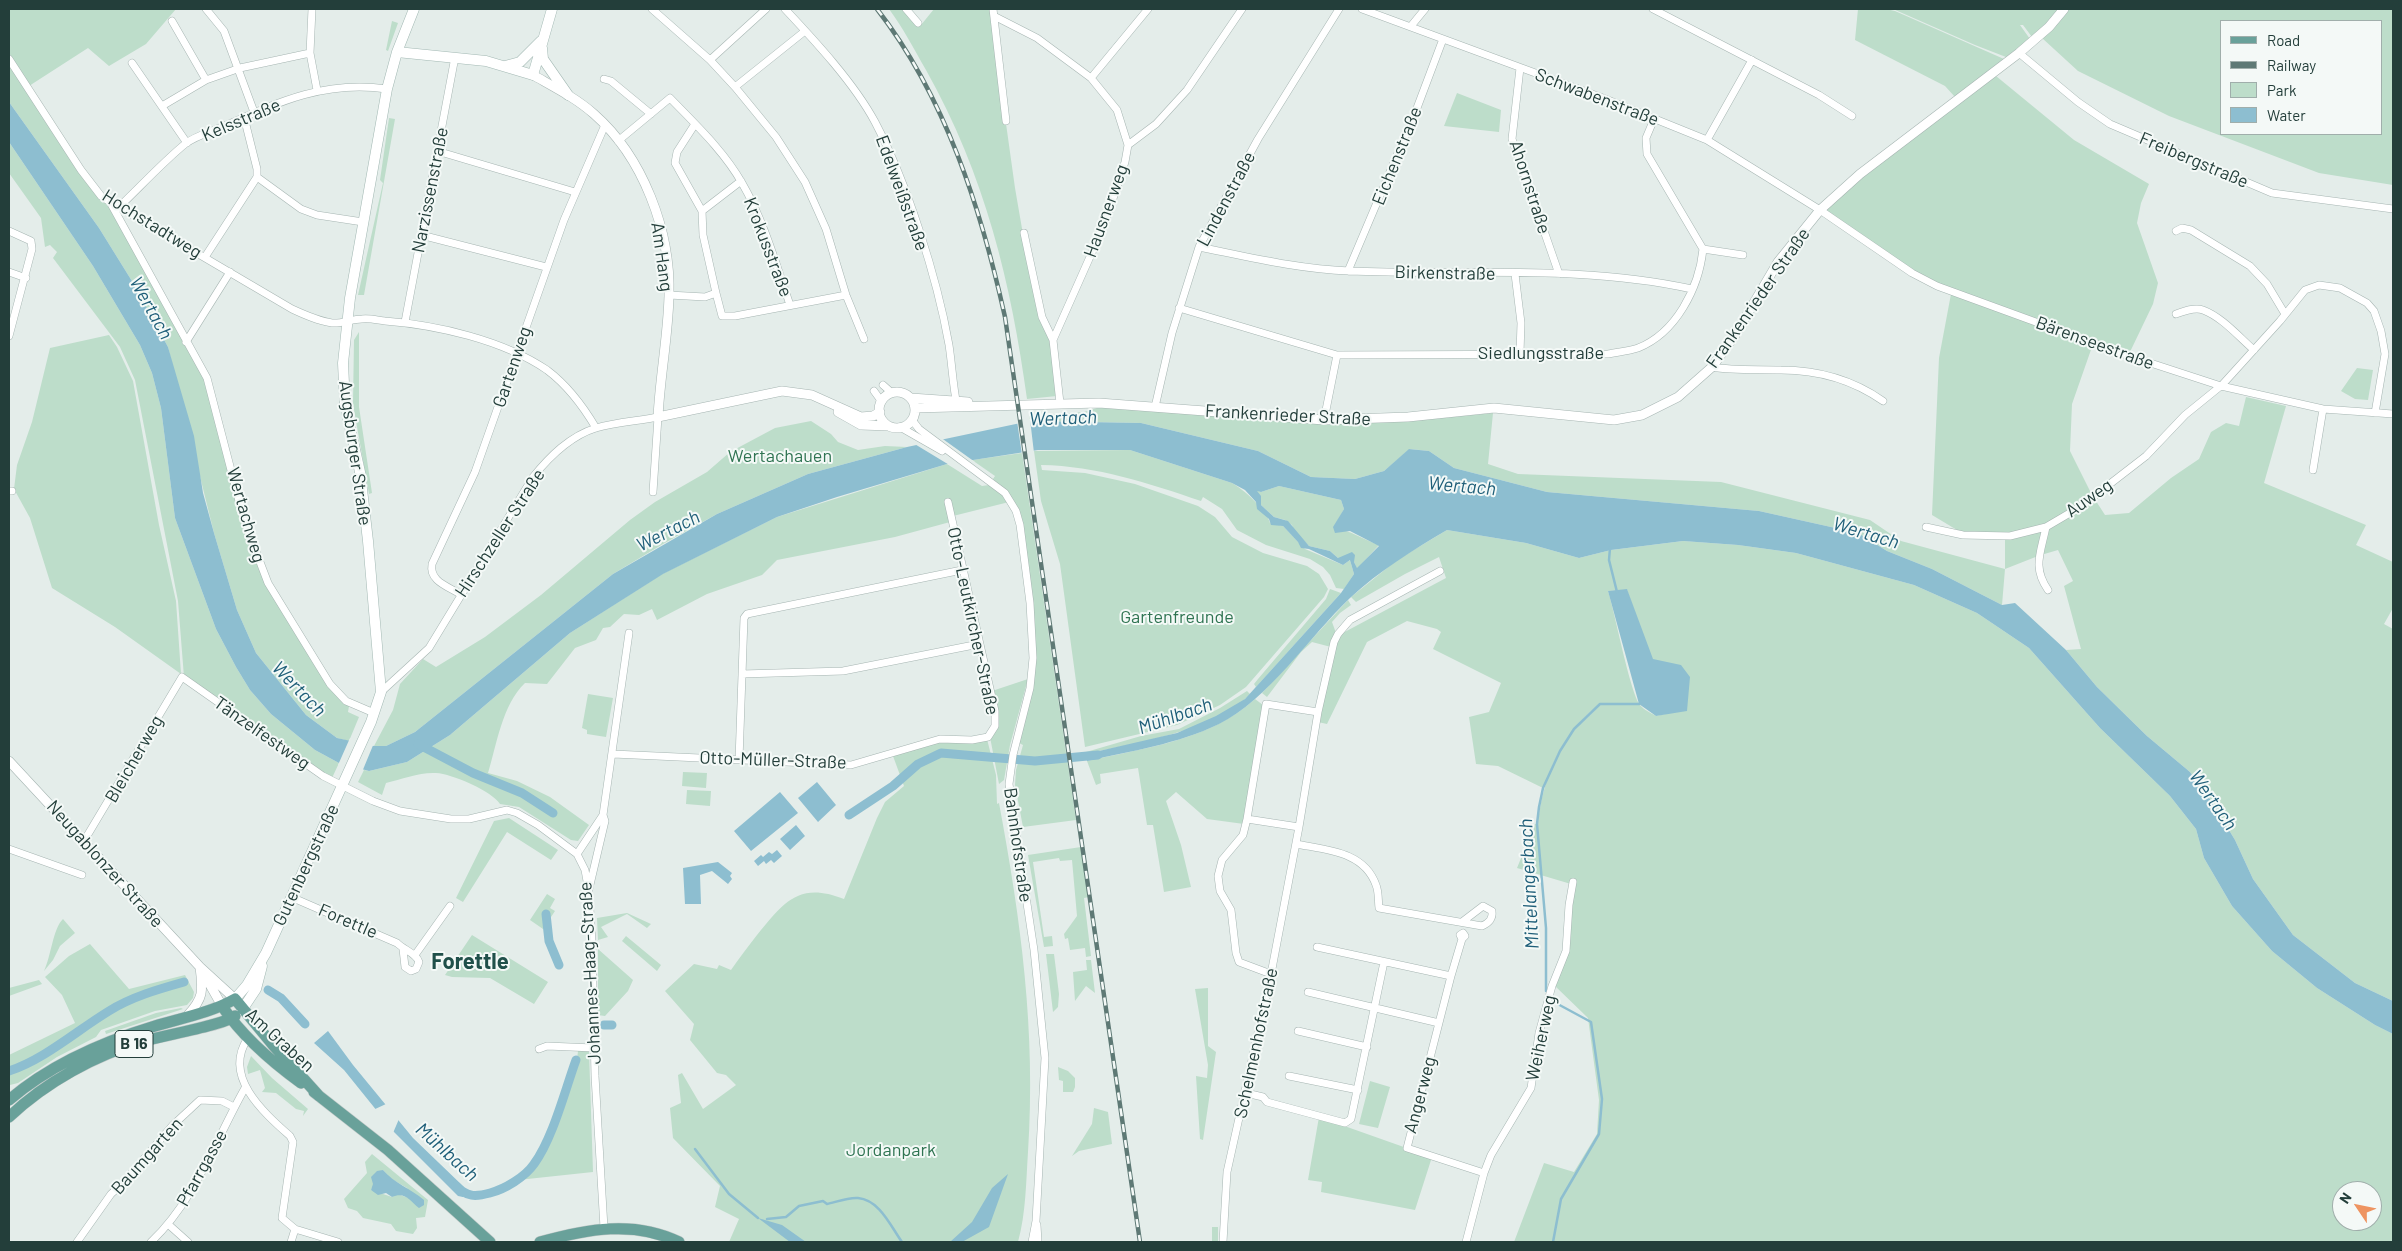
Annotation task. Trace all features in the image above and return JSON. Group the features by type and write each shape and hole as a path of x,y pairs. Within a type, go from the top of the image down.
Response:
{"main road":[{"name":"Augsburger Straße","path":"344,782 373,717 381,692 360,472 345,405 343,363 347,321 387,89 397,52 414,9"},
{"path":"397,52 486,61 534,75 552,9"},
{"path":"504,66 520,62 542,44"},
{"path":"542,44 543,59 568,95"},
{"name":"Gutenbergstraße","path":"235,999 247,985 266,953 344,782"},
{"name":"Gutenbergstraße","path":"242,1010 256,989 266,953"},
{"name":"B 16","path":"9,1099 37,1079 98,1045 222,1006 235,999"},
{"name":"Am Graben","path":"235,999 242,1010 319,1096"},
{"name":"Am Graben","path":"222,1006 248,1038 287,1073 388,1150 487,1241"},
{"name":"B 16","path":"9,1117 44,1089 90,1061 141,1042 231,1019 242,1010"},
{"path":"546,1242 604,1228 622,1227 665,1235 679,1242"}],"street":[{"path":"206,9 224,31 240,68 254,112"},
{"path":"312,9 310,53 317,90"},
{"path":"652,9 710,60 735,87 776,137 805,182 826,229 846,295 864,339"},
{"path":"710,60 766,9"},
{"name":"Edelweißstraße","path":"785,9 833,62 874,120 885,144 912,212 934,286 949,345 956,403"},
{"path":"906,9 918,23"},
{"path":"1091,78 1148,9"},
{"path":"1128,145 1156,124 1187,90 1242,9"},
{"name":"Lindenstraße","path":"1155,407 1172,333 1199,247 1258,139 1339,9"},
{"name":"Schwabenstraße","path":"1362,9 1411,26 1706,140 1820,210"},
{"path":"1411,26 1425,9"},
{"path":"1653,9 1819,95 1852,116"},
{"name":"Frankenrieder Straße","path":"1155,407 1324,420 1408,417 1494,408 1580,417 1629,418 1642,416 1678,397 1712,366 1735,335 1778,262 1820,210 1860,174 2019,53 2062,11"},
{"path":"994,12 1006,121"},
{"name":"Hausnerweg","path":"994,12 1037,38 1091,78 1118,110 1128,145 1125,162 1105,223 1052,340"},
{"path":"172,21 206,80"},
{"path":"735,87 806,30"},
{"name":"Eichenstraße","path":"1348,271 1412,121 1443,39"},
{"path":"162,106 206,80 240,68 310,53"},
{"name":"Freibergstraße","path":"2019,53 2078,102 2110,124 2272,193 2393,210"},
{"name":"Narzissenstraße","path":"405,322 455,57"},
{"name":"Hochstadtweg","path":"9,60 81,170 101,196 110,202 292,309 326,322 334,323 362,319 405,322 461,334 517,353 547,371 565,387 579,403 596,428"},
{"path":"1706,140 1752,60"},
{"path":"132,63 187,143"},
{"name":"Ahornstraße","path":"1520,68 1512,139 1559,274"},
{"name":"Am Hang","path":"534,75 594,113 638,168 649,191 667,259 669,295 653,492"},
{"path":"604,79 611,81 651,114 618,141"},
{"name":"Kelsstraße","path":"119,207 187,143 254,112 317,90 344,88 387,89"},
{"name":"Krokusstraße","path":"651,114 670,98 695,124 741,181 763,227 790,305"},
{"path":"205,257 257,177 257,169 244,118"},
{"path":"1654,119 1646,138 1647,154 1703,249 1743,255"},
{"path":"695,124 677,152 675,163 702,211 703,235 722,316 735,316 846,295"},
{"name":"Gartenweg","path":"460,594 433,578 430,572 432,564 475,472 546,267 575,192 605,125"},
{"path":"437,151 575,192"},
{"path":"257,177 301,208 317,215 363,222"},
{"path":"702,211 741,181"},
{"name":"Wertachweg","path":"110,202 207,378 244,520 268,582 330,684 346,701 373,717"},
{"name":"Bärenseestraße","path":"1820,210 1912,273 1937,286 2129,356 2221,386 2324,409 2393,414"},
{"path":"2176,231 2182,228 2191,230 2250,266 2267,284 2285,314"},
{"path":"9,231 31,240 32,249 26,278 12,314 9,336"},
{"path":"1024,233 1042,317 1052,340 1060,404"},
{"path":"421,235 546,267"},
{"name":"Birkenstraße","path":"1199,247 1280,264 1348,271 1559,274 1651,280 1692,290"},
{"name":"Siedlungsstraße","path":"1180,308 1337,354 1608,354 1638,348 1663,333 1680,313 1692,290 1703,249"},
{"path":"9,272 26,278"},
{"path":"186,342 230,272"},
{"path":"1515,274 1521,323 1520,353"},
{"name":"Auweg","path":"1926,527 1963,535 2010,536 2046,527 2080,506 2127,471 2185,415 2221,386 2305,290 2319,285 2340,288 2366,303 2377,320 2385,354 2376,413"},
{"path":"669,295 705,297 716,293"},
{"path":"2176,314 2191,309 2203,310 2229,327 2254,350"},
{"path":"1324,420 1337,354"},
{"path":"1712,366 1727,369 1784,370 1831,376 1856,384 1883,401"},
{"path":"882,385 892,393"},
{"name":"Hirschzeller Straße","path":"381,692 429,648 460,594 533,477 548,458 564,445 596,428 782,391 804,392 825,400 861,421 889,426"},
{"path":"874,391 882,402"},
{"path":"972,469 900,427 889,426 883,420 880,412 882,402 892,393 900,392 911,398 933,403 995,406 1099,403 1155,407"},
{"path":"900,427 912,420 915,408 911,398"},
{"path":"915,408 933,403"},
{"path":"2313,470 2324,409"},
{"path":"861,421 880,412"},
{"path":"912,420 919,429 972,469"},
{"name":"Bahnhofstraße","path":"972,469 1005,493 1016,511 1030,603 1033,658 1031,678 1010,767 1009,784 1034,950 1045,1058 1036,1221 1032,1242"},
{"name":"Otto-Leutkircher-Straße","path":"948,502 995,711 995,726 988,737"},
{"path":"2046,527 2038,562 2039,577 2048,590"},
{"path":"739,760 744,618 747,614 962,570"},
{"name":"Schelmenhofstraße","path":"1223,1242 1227,1172 1271,974 1299,828 1318,712 1338,634 1350,620 1440,570"},
{"path":"344,782 390,808 435,817 469,819 507,810 517,813 538,825 577,854 603,815 614,754 629,633"},
{"path":"742,674 843,671 979,644"},
{"name":"Tänzelfestweg","path":"182,677 323,776 344,782"},
{"name":"Bleicherweg","path":"84,841 182,677"},
{"path":"1271,974 1239,962 1230,910 1218,883 1222,860 1243,835 1266,704 1318,712"},
{"name":"Otto-Müller-Straße","path":"614,754 851,765 940,739 988,737"},
{"name":"Neugablonzer Straße","path":"9,761 200,967 235,999"},
{"path":"589,892 605,821 603,815"},
{"path":"1247,819 1299,828"},
{"path":"1296,844 1346,854 1357,860 1369,871 1377,886 1379,908 1462,922"},
{"path":"9,849 82,875"},
{"name":"Johannes-Haag-Straße","path":"577,854 585,870 589,892 594,1048 604,1228"},
{"name":"Weiherweg","path":"1466,1242 1484,1173 1491,1155 1531,1088 1539,1033 1552,986 1566,951 1569,905 1573,882"},
{"name":"Forettle","path":"291,897 392,940 402,949 415,955"},
{"path":"402,949 406,969 411,970 418,967 419,962 415,955 450,906"},
{"name":"Angerweg","path":"1462,939 1407,1148 1484,1173"},
{"path":"1317,947 1451,976"},
{"path":"1246,1093 1263,1097 1267,1102 1346,1123 1351,1119 1384,962"},
{"path":"187,1016 200,1001 203,990 200,967"},
{"name":"Neugablonzer Straße","path":"200,967 222,1006"},
{"path":"1308,992 1375,1006 1439,1023"},
{"path":"1298,1031 1367,1047"},
{"path":"248,1038 242,1050 241,1071 244,1088 290,1136 293,1142 282,1218 295,1229 338,1242"},
{"path":"539,1049 555,1046 594,1048"},
{"path":"1289,1076 1358,1090"},
{"name":"Pfarrgasse","path":"151,1242 169,1226 210,1159 244,1088"},
{"name":"Baumgarten","path":"76,1242 111,1194 123,1183 172,1126 200,1100 222,1101 234,1107"},
{"name":"Bahnhofstraße","path":"1036,1221 1038,1242"},
{"path":"169,1226 188,1242"},
{"path":"291,1242 295,1229"}],"green space":[{"path":"9,9 176,9 146,44 109,66 88,48 29,86 9,56"},
{"path":"889,9 904,9 918,25 921,25 934,9 990,9 1025,246 1051,341 1057,396 1027,399 1004,271 980,189 947,109 913,46"},
{"path":"1858,9 1886,9 1895,11 2004,59 1955,97 1945,86 1855,40"},
{"path":"1893,9 2061,9 2032,37 2023,25 2020,25 2030,39 2006,57"},
{"path":"2068,9 2393,9 2393,185 2319,173 2169,116 2078,71 2042,38"},
{"path":"392,21 398,23 388,51 386,50"},
{"path":"9,64 80,174 109,203 206,379 241,521 260,571 266,584 349,706 348,712 359,717 349,741 337,738 306,715 256,653 237,610 214,533 168,347 135,286 99,228 9,102"},
{"path":"1996,76 2074,140 2149,184 2141,203 2137,223 2158,283 2153,304 2129,354 1938,283 1913,271 1823,211 1862,177"},
{"path":"1457,93 1501,110 1499,132 1444,126"},
{"path":"389,118 395,119 364,295 358,295 383,183 380,180"},
{"path":"9,142 93,266 140,345 152,373 161,408 175,518 216,629 250,690 271,714 315,750 339,763 332,778 184,677 178,601 135,380 120,347 53,258 57,252 50,245 45,247 41,218 9,173"},
{"path":"1951,294 2093,344 2072,404 2070,451 2092,495 2045,525 2010,535 1962,533 1932,515 1939,358"},
{"path":"359,332 359,407 372,493 369,494 353,404 354,340"},
{"path":"109,335 117,347 133,381 159,525 176,601 181,674 115,627 52,588 30,518 14,489 17,465 32,422 50,348"},
{"path":"2357,368 2373,370 2368,400 2355,399 2341,391"},
{"path":"2246,397 2286,406 2264,483 2366,525 2356,545 2393,562 2393,608 2384,624 2393,629 2393,1001 2355,983 2293,935 2253,879 2235,840 2212,802 2190,772 2147,736 2097,687 2066,650 2081,649 2064,586 2073,581 2058,550 2041,555 2048,528 2094,498 2105,515 2129,513 2171,478 2199,459 2211,432 2226,423 2239,426"},
{"path":"1100,407 1323,423 1409,421 1493,413 1488,464 1518,474 1721,482 1870,520 1901,541 2005,569 2002,605 1932,569 1887,551 1858,533 1759,511 1547,492 1454,468 1429,451 1410,449 1384,471 1355,479 1311,477 1258,451 1141,423 1030,421 1029,416 1084,412"},
{"name":"Wertachauen","path":"811,421 831,434 838,442 858,450 885,446 907,447 808,474 717,514 663,544 613,574 415,732 386,746 374,746 393,710 400,684 423,659 436,667 485,637 541,595 630,520 655,502 707,472 730,452 775,428"},
{"name":"Gartenfreunde","path":"1130,450 1232,483 1260,506 1270,523 1283,526 1305,549 1343,565 1350,560 1354,574 1344,589 1336,588 1330,575 1323,567 1310,559 1266,545 1237,530 1222,509 1203,497 1201,501 1142,482 1102,472 1041,465 1042,470 1085,473 1135,484 1198,506 1215,517 1232,537 1263,553 1307,566 1319,574 1328,589 1324,597 1246,687 1220,705 1177,725 1085,747 1060,564 1041,501 1034,451"},
{"path":"1022,453 1076,820 1023,827 1015,785 1016,770 1023,745 1019,743 1033,688 1036,658 1019,510 1013,500 993,479 995,476 972,460"},
{"path":"947,464 982,486 989,485 1003,494 1009,502 949,517 950,522 895,537 777,560 762,575 707,594 657,620 652,609 639,615 624,614 610,627 603,628 596,640 575,648 547,684 525,683 517,692 506,713 488,773 517,781 550,797 589,825 578,841 571,840 519,807 500,804 496,799 480,789 443,774 411,776 386,783 382,795 358,782 364,770 369,771 407,762 450,735 570,633 662,574 777,517"},
{"path":"1279,486 1341,500 1344,509 1334,527 1379,545 1357,569 1354,562 1338,558 1330,551 1309,546 1294,531 1292,525 1285,520 1274,517 1261,505 1261,499 1256,490 1261,492"},
{"path":"2044,529 2038,556 2005,569 2005,538"},
{"path":"1447,530 1526,543 1579,558 1611,550 1683,541 1738,545 1796,553 1914,585 1977,613 2029,648 2100,728 2170,796 2196,829 2204,858 2232,906 2272,951 2317,988 2375,1025 2393,1034 2393,1242 1514,1242 1544,1163 1574,1172 1597,1134 1599,1100 1588,1018 1554,985 1568,951 1571,884 1517,868 1535,824 1538,824 1542,799 1549,775 1543,788 1498,766 1476,764 1469,717 1489,712 1501,683 1433,649 1441,632 1437,629 1407,621 1367,642 1327,724 1318,722 1339,635 1446,578 1439,557 1356,602 1351,597 1397,560","holes":["1627,590 1670,713 1656,716 1640,705 1627,669 1608,591","1600,704 1571,734 1590,712"]},
{"path":"1330,589 1341,593 1256,687 1254,684 1326,599"},
{"path":"1348,600 1351,605 1332,622 1336,633 1331,647 1312,642 1301,652 1267,697 1262,693"},
{"path":"1028,679 1010,745 1004,780 999,784 990,737 997,726 992,691"},
{"path":"1247,691 1250,694 1235,707 1196,726 1150,740 1086,754 1086,752 1141,736 1179,729 1220,708"},
{"path":"588,694 613,698 606,737 587,734 587,730 582,728"},
{"path":"1255,699 1263,705 1244,824 1207,819 1176,792 1166,801 1181,845 1191,887 1164,892 1153,825 1147,825 1138,768 1100,774 1101,783 1096,785 1087,761 1154,746 1197,733 1237,713"},
{"name":"Jordanpark","path":"987,739 996,775 997,804 999,803 1014,890 1025,976 1028,1020 1030,1107 1028,1152 1024,1209 1018,1242 729,1242 739,1219 715,1207 720,1186 673,1138 670,1108 681,1103 678,1075 682,1073 703,1109 736,1085 726,1075 717,1073 690,1040 694,1024 665,991 694,964 717,969 719,965 731,970 767,923 785,904 794,898 815,892 844,899 885,802 904,786 893,756 940,742"},
{"path":"683,772 707,773 706,788 682,786"},
{"path":"687,790 711,791 710,806 686,804"},
{"path":"509,818 558,850 551,860 507,832 463,902 456,898 494,821"},
{"path":"1081,847 1089,897 1084,898 1091,956 1086,957 1085,948 1070,950 1068,938 1065,939 1064,934 1077,916 1072,860 1060,861 1059,858 1033,862 1044,937 1052,936 1053,946 1044,947 1028,855"},
{"path":"547,894 555,899 550,908 555,911 543,929 530,920"},
{"path":"627,913 651,924 647,928 627,914 601,927 608,937 598,940 597,918"},
{"path":"63,919 75,933 60,946 53,960 44,971 54,936"},
{"path":"472,935 548,982 534,1004 490,978 452,977 445,975"},
{"path":"626,936 661,965 657,971 622,941"},
{"path":"90,944 129,989 185,975 194,992 193,998 187,1005 155,1011 101,1030 96,1037 57,1057 18,1083 10,1085 9,1055 75,1023 62,995 45,977 69,956"},
{"path":"598,949 633,980 628,991 605,1016 598,1015"},
{"path":"1046,954 1054,954 1059,994 1058,1007 1053,1012"},
{"path":"1086,960 1091,960 1095,993 1086,986 1075,1001 1073,972 1087,970"},
{"path":"39,980 42,984 9,996 9,988"},
{"path":"1208,988 1208,1046 1216,1052 1203,1140 1200,1139 1196,1076 1207,1078 1208,1065 1195,989"},
{"path":"183,1009 106,1034 105,1031 156,1013"},
{"path":"578,1051 589,1051 593,1172 518,1180 535,1166 548,1140 577,1060"},
{"path":"251,1056 272,1078 308,1109 303,1116 304,1111 296,1109 276,1093 262,1092 265,1088 260,1070 248,1074 247,1067"},
{"path":"1058,1067 1068,1071 1075,1078 1073,1092 1063,1092 1063,1081 1059,1080"},
{"path":"1370,1081 1390,1087 1378,1128 1359,1124"},
{"path":"1094,1108 1108,1112 1112,1144 1079,1151 1072,1156 1092,1124"},
{"path":"1319,1117 1432,1157 1415,1210 1321,1192 1322,1182 1308,1180"},
{"path":"372,1154 428,1200 425,1217 416,1218 417,1228 413,1234 396,1231 391,1224 363,1218 357,1211 348,1208 344,1199 367,1173 365,1162","holes":["383,1170 390,1178 407,1188 412,1199 397,1194 392,1197 371,1190"]},
{"path":"1212,1227 1218,1227 1218,1242 1212,1242"}],"water":[{"name":"Wertach","path":"9,102 99,228 135,286 168,347 194,436 203,493 214,533 237,610 256,653 306,715 337,738 374,746 386,746 415,732 613,574 717,514 808,474 907,447 1030,421 1141,423 1258,451 1311,477 1355,479 1384,471 1409,449 1429,451 1454,468 1547,492 1759,511 1858,533 1887,551 1932,569 2002,605 2015,603 2066,650 2097,687 2147,736 2190,772 2212,802 2235,840 2253,879 2293,935 2355,983 2393,1001 2393,1034 2375,1025 2317,988 2272,951 2232,906 2204,858 2196,829 2170,796 2100,728 2029,648 1977,613 1914,585 1796,553 1738,545 1683,541 1611,550 1579,558 1526,543 1447,530 1397,561 1361,588 1335,613 1271,684 1255,700 1237,713 1219,724 1187,737 1087,761 1086,754 1177,733 1216,716 1245,699 1341,593 1354,574 1350,560 1343,565 1309,549 1301,548 1283,526 1271,525 1269,519 1257,509 1256,502 1245,490 1232,483 1130,450 1038,450 947,464 777,517 663,574 570,633 450,735 407,762 369,771 339,763 315,750 271,714 250,690 236,667 216,629 175,518 161,408 152,373 140,345 93,266 9,142","holes":["1279,486 1341,500 1344,509 1333,527 1335,533 1350,531 1379,546 1357,568 1354,562 1355,555 1352,552 1338,558 1330,551 1309,546 1288,521 1274,517 1261,505 1261,496 1257,491 1261,492"]},
{"path":"1627,589 1653,659 1681,665 1690,677 1687,711 1656,716 1639,704 1608,591"},
{"path":"817,782 836,805 818,822 798,798"},
{"path":"780,792 798,813 751,851 734,831"},
{"path":"796,825 805,836 790,850 780,839"},
{"path":"777,850 782,856 774,863 771,860 766,864 764,861 758,866 754,861 761,855 763,857 769,852 772,854"},
{"path":"718,862 732,873 730,876 732,879 728,884 712,871 700,875 701,904 685,904 683,868"},
{"path":"328,1031 353,1065 413,1138 464,1187 463,1197 458,1196 394,1132 344,1070 314,1043"},
{"path":"383,1170 392,1179 424,1200 424,1205 419,1208 404,1196 397,1195 392,1197 386,1193 378,1195 371,1190 373,1184 371,1177 377,1171"},
{"path":"1008,1174 989,1227 962,1242 950,1242 972,1222 992,1188"},
{"path":"758,1218 782,1225 806,1242 790,1242"}],"pier":[{"path":"1030,419 1034,453 1022,455 1017,421"},
{"path":"940,437 975,462 951,466 913,443"},
{"path":"350,738 374,743 362,772 338,765"},
{"path":"386,1104 399,1119 393,1133 373,1110"}],"waterway":[{"name":"Mittelangerbach","path":"1610,548 1609,560 1617,592"},
{"name":"Mittelangerbach","path":"1546,991 1546,928 1537,824 1543,788 1560,751 1574,729 1600,704 1639,704 1641,702"},
{"path":"418,744 473,773 522,793 553,813"},
{"name":"Mühlbach","path":"849,815 893,786 918,764 941,753 1035,761 1098,755"},
{"path":"546,914 549,941 559,965"},
{"name":"Mühlbach","path":"9,1071 48,1052 118,1006 145,994 184,982"},
{"name":"Mühlbach","path":"268,990 281,998 305,1024"},
{"name":"Mittelangerbach","path":"1553,1242 1561,1199 1599,1134 1602,1099 1591,1022 1554,1002"},
{"name":"Mühlbach","path":"604,1025 612,1025"},
{"name":"Mühlbach","path":"456,1186 468,1194 485,1194 508,1185 530,1169 541,1153 553,1128 576,1060"},
{"path":"695,1149 729,1194 758,1218"},
{"path":"767,1219 786,1217 799,1206 823,1201 827,1204 858,1198 866,1200 879,1209 902,1242"}],"railway":[{"path":"877,9 923,79 958,156 985,236 1005,317 1140,1242"}],"district":[{"name":"Forettle","path":"470,962"}]}
